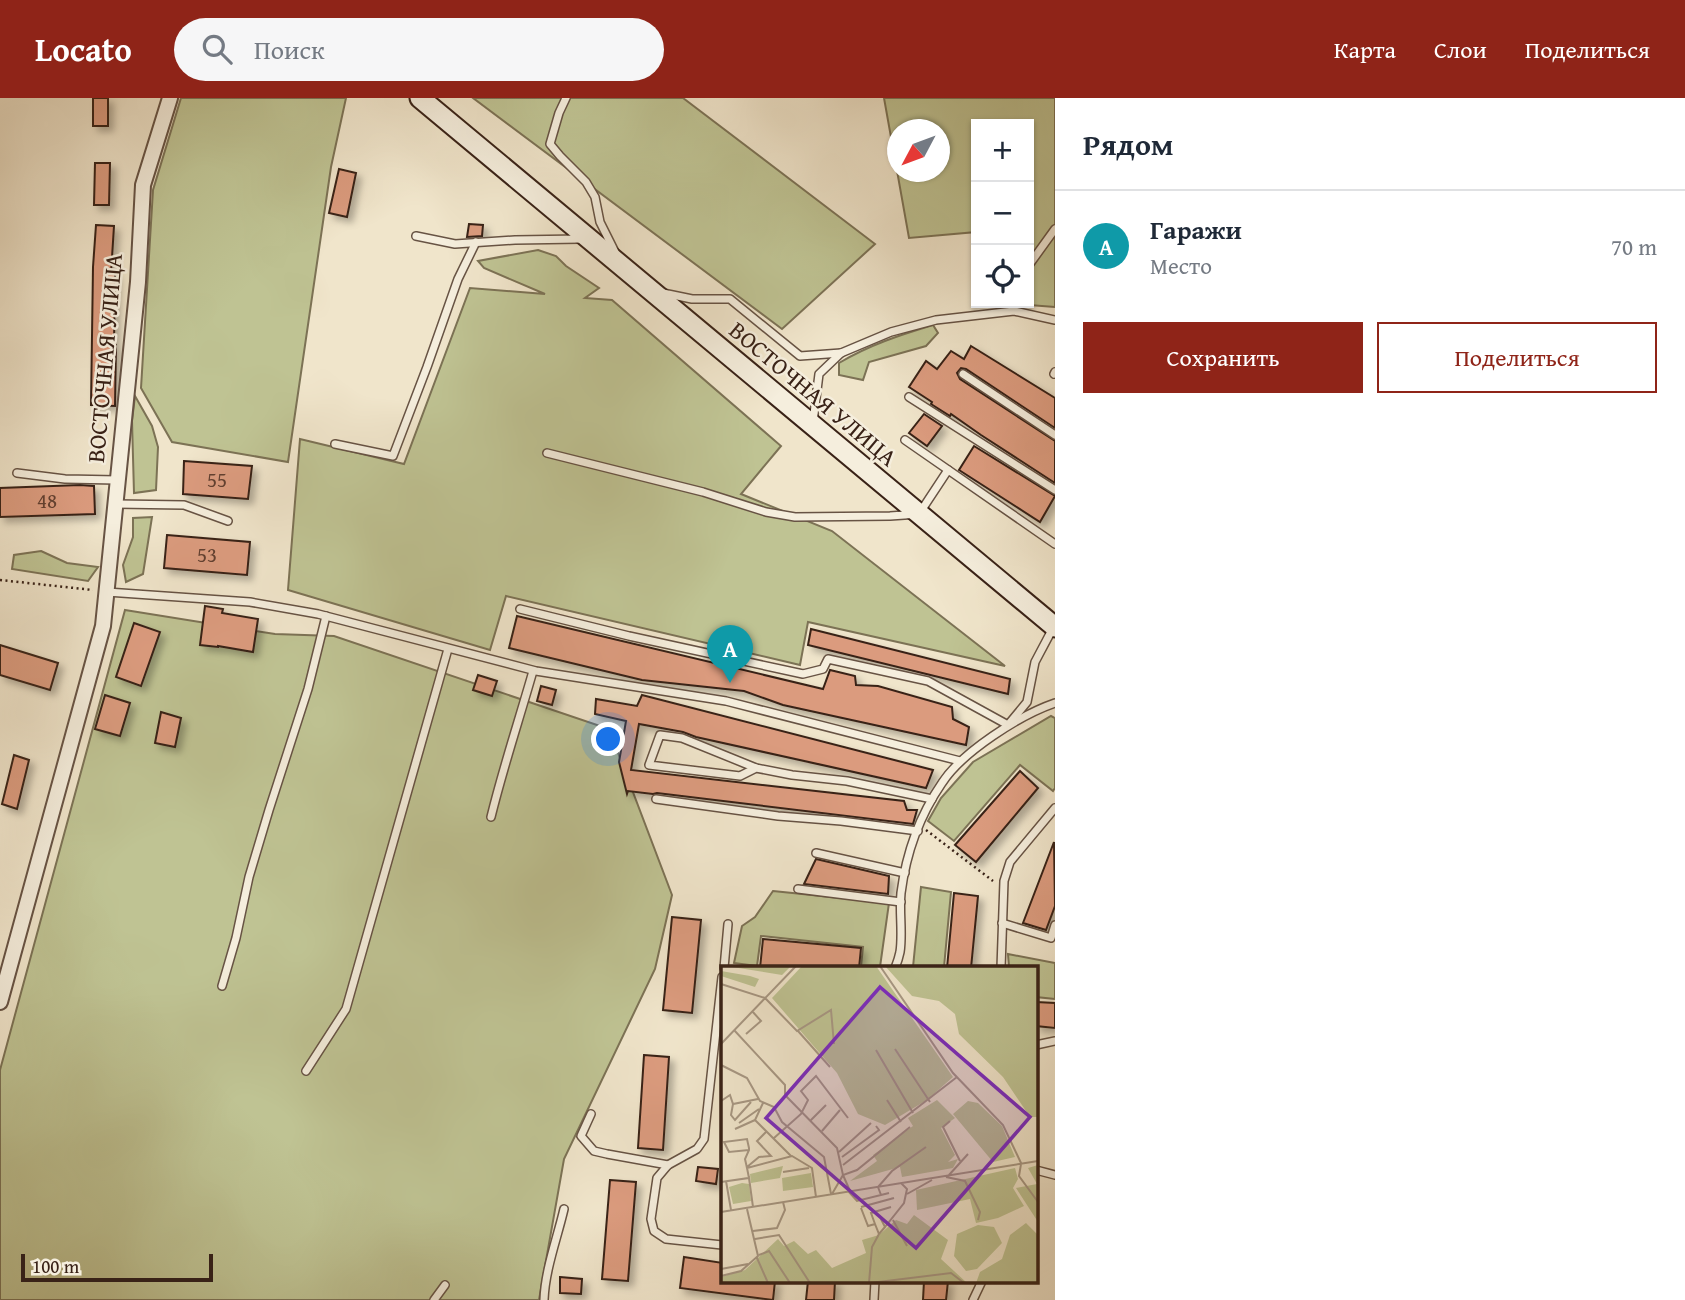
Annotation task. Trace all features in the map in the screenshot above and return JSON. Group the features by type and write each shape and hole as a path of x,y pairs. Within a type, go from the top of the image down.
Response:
{"main road":[{"name":"ВОСТОЧНАЯ УЛИЦА","path":"420,98 1054,627"}],"street":[{"name":"ВОСТОЧНАЯ УЛИЦА","path":"0,1002 103,626 138,282 143,186 170,98"}],"lane":[{"path":"566,98 550,144 591,190 600,222 621,265"},
{"path":"1034,258 1055,229"},
{"path":"416,236 455,244 589,239"},
{"path":"335,444 393,456 458,279 475,242"},
{"path":"652,291 692,299 730,299 800,356 841,354"},
{"path":"813,425 819,374 841,354 891,332 936,320 1010,308"},
{"path":"1019,308 1055,320"},
{"path":"963,374 1055,435"},
{"path":"909,397 1055,491"},
{"path":"905,440 1055,544"},
{"path":"547,453 703,492 766,512 795,517 919,514 948,470"},
{"path":"17,473 65,479 118,480"},
{"path":"116,504 184,505 228,521"},
{"path":"107,592 250,602 326,616 533,671 726,701 960,761"},
{"path":"520,609 803,674 823,669 828,659 928,681 1007,725"},
{"path":"222,986 253,864 308,689 326,616"},
{"path":"896,966 900,951 901,902 908,855 932,799 960,761 1007,725 1027,702 1035,662 1054,627"},
{"path":"306,1071 346,1009 448,649"},
{"path":"491,817 533,671"},
{"path":"1007,725 1055,703"},
{"path":"757,768 740,776 649,765 660,735 682,738 757,768 848,781 932,799"},
{"path":"656,799 778,816 919,828"},
{"path":"1001,966 1004,881 1010,862 1055,808"},
{"path":"816,853 905,873"},
{"path":"798,889 901,902"},
{"path":"1002,923 1051,938 1055,925"},
{"path":"724,966 728,925"},
{"path":"721,997 704,1139 697,1149 668,1165 657,1178 651,1219 654,1231 666,1240 721,1245"},
{"path":"591,1114 582,1136 594,1150 668,1165"},
{"path":"1038,1171 1055,1175"},
{"path":"544,1300 544,1290 564,1209"},
{"path":"874,1300 876,1282"},
{"path":"973,1300 982,1282"},
{"path":"435,1300 444,1285"}],"path":[{"path":"0,580 107,592"},
{"path":"919,828 1004,890"}],"green space":[{"path":"181,98 346,98 331,167 288,462 172,442 141,388 153,190"},
{"path":"473,98 683,98 875,244 782,329"},
{"path":"884,98 1055,98 1055,307 1034,305 1034,119 971,119 971,232 909,238 899,182 950,182 950,119 888,119"},
{"path":"538,250 556,256 599,288 585,298 612,300 781,446 741,494 832,531 1005,666 808,622 800,665 506,596 490,650 288,590 300,439 404,464 470,288 545,294 484,268 478,261"},
{"path":"933,325 938,333 926,346 869,362 863,380 839,375 839,363 850,357 885,341"},
{"path":"135,396 152,426 158,447 156,490 134,493 132,421"},
{"path":"152,517 143,574 126,582 123,565 133,537 133,518"},
{"path":"41,551 67,563 98,567 88,581 12,569 14,555"},
{"path":"125,610 275,634 334,636 609,729 672,895 655,969 564,1159 539,1300 0,1300 0,1070"},
{"path":"1051,716 1055,718 1053,791 1020,765 954,841 928,821 941,798 973,762"},
{"path":"921,887 951,892 944,966 913,966"},
{"path":"773,891 889,903 880,966 861,966 863,947 761,936 757,966 734,963 742,926 755,917"},
{"path":"1008,954 1055,963 1055,999 1038,997 1038,966 1009,966"}],"building":[{"path":"93,98 108,98 108,126 93,126"},
{"path":"95,163 110,163 109,205 94,205"},
{"path":"339,169 356,173 347,217 329,213"},
{"path":"469,224 483,225 482,236 467,237"},
{"path":"96,225 114,226 111,273 115,273 115,406 91,405"},
{"path":"971,346 1055,398 1055,428 966,369 961,368 957,373 960,379 1055,441 1055,483 951,414 950,416 931,404 932,402 909,387 926,361 937,369 951,351 964,359"},
{"path":"924,414 942,426 927,446 909,433"},
{"path":"974,446 1055,496 1040,522 959,470"},
{"path":"184,461 252,466 248,499 183,494"},
{"path":"94,486 95,514 0,517 0,488"},
{"path":"167,535 250,542 247,575 164,568"},
{"path":"205,606 223,609 222,613 258,619 253,652 200,645"},
{"path":"517,616 823,689 830,670 855,676 856,685 878,686 952,707 953,719 969,727 966,745 783,705 744,691 642,680 509,648"},
{"path":"134,623 160,632 141,686 116,677"},
{"path":"811,629 1010,679 1008,694 808,645"},
{"path":"0,645 58,663 50,690 0,675"},
{"path":"478,675 497,681 492,696 473,690"},
{"path":"541,686 556,690 552,705 537,701"},
{"path":"105,695 130,703 120,736 95,729"},
{"path":"642,695 933,770 926,788 639,724 631,770 904,801 907,810 917,810 913,824 657,793 628,791 627,794 619,762 626,721 595,714 596,699 637,706"},
{"path":"161,712 181,718 175,747 155,743"},
{"path":"14,755 29,760 17,809 2,804"},
{"path":"1020,771 1038,788 976,862 955,845"},
{"path":"1054,842 1055,906 1046,930 1023,923"},
{"path":"816,859 889,876 888,894 804,884"},
{"path":"954,893 978,896 971,966 947,966"},
{"path":"672,917 701,920 692,1013 663,1010"},
{"path":"763,939 861,948 859,966 760,966"},
{"path":"1038,1002 1055,1003 1055,1028 1038,1026"},
{"path":"644,1055 669,1057 663,1150 638,1148"},
{"path":"698,1167 718,1169 716,1184 696,1181"},
{"path":"610,1180 636,1182 628,1281 602,1279"},
{"path":"684,1257 721,1263 721,1282 775,1282 773,1300 680,1288"},
{"path":"560,1277 582,1279 581,1294 560,1293"},
{"path":"808,1282 835,1282 834,1300 806,1300"},
{"path":"924,1282 948,1282 946,1300 923,1300"}],"place":[{"name":"Гаражи","path":"730,683"}]}
